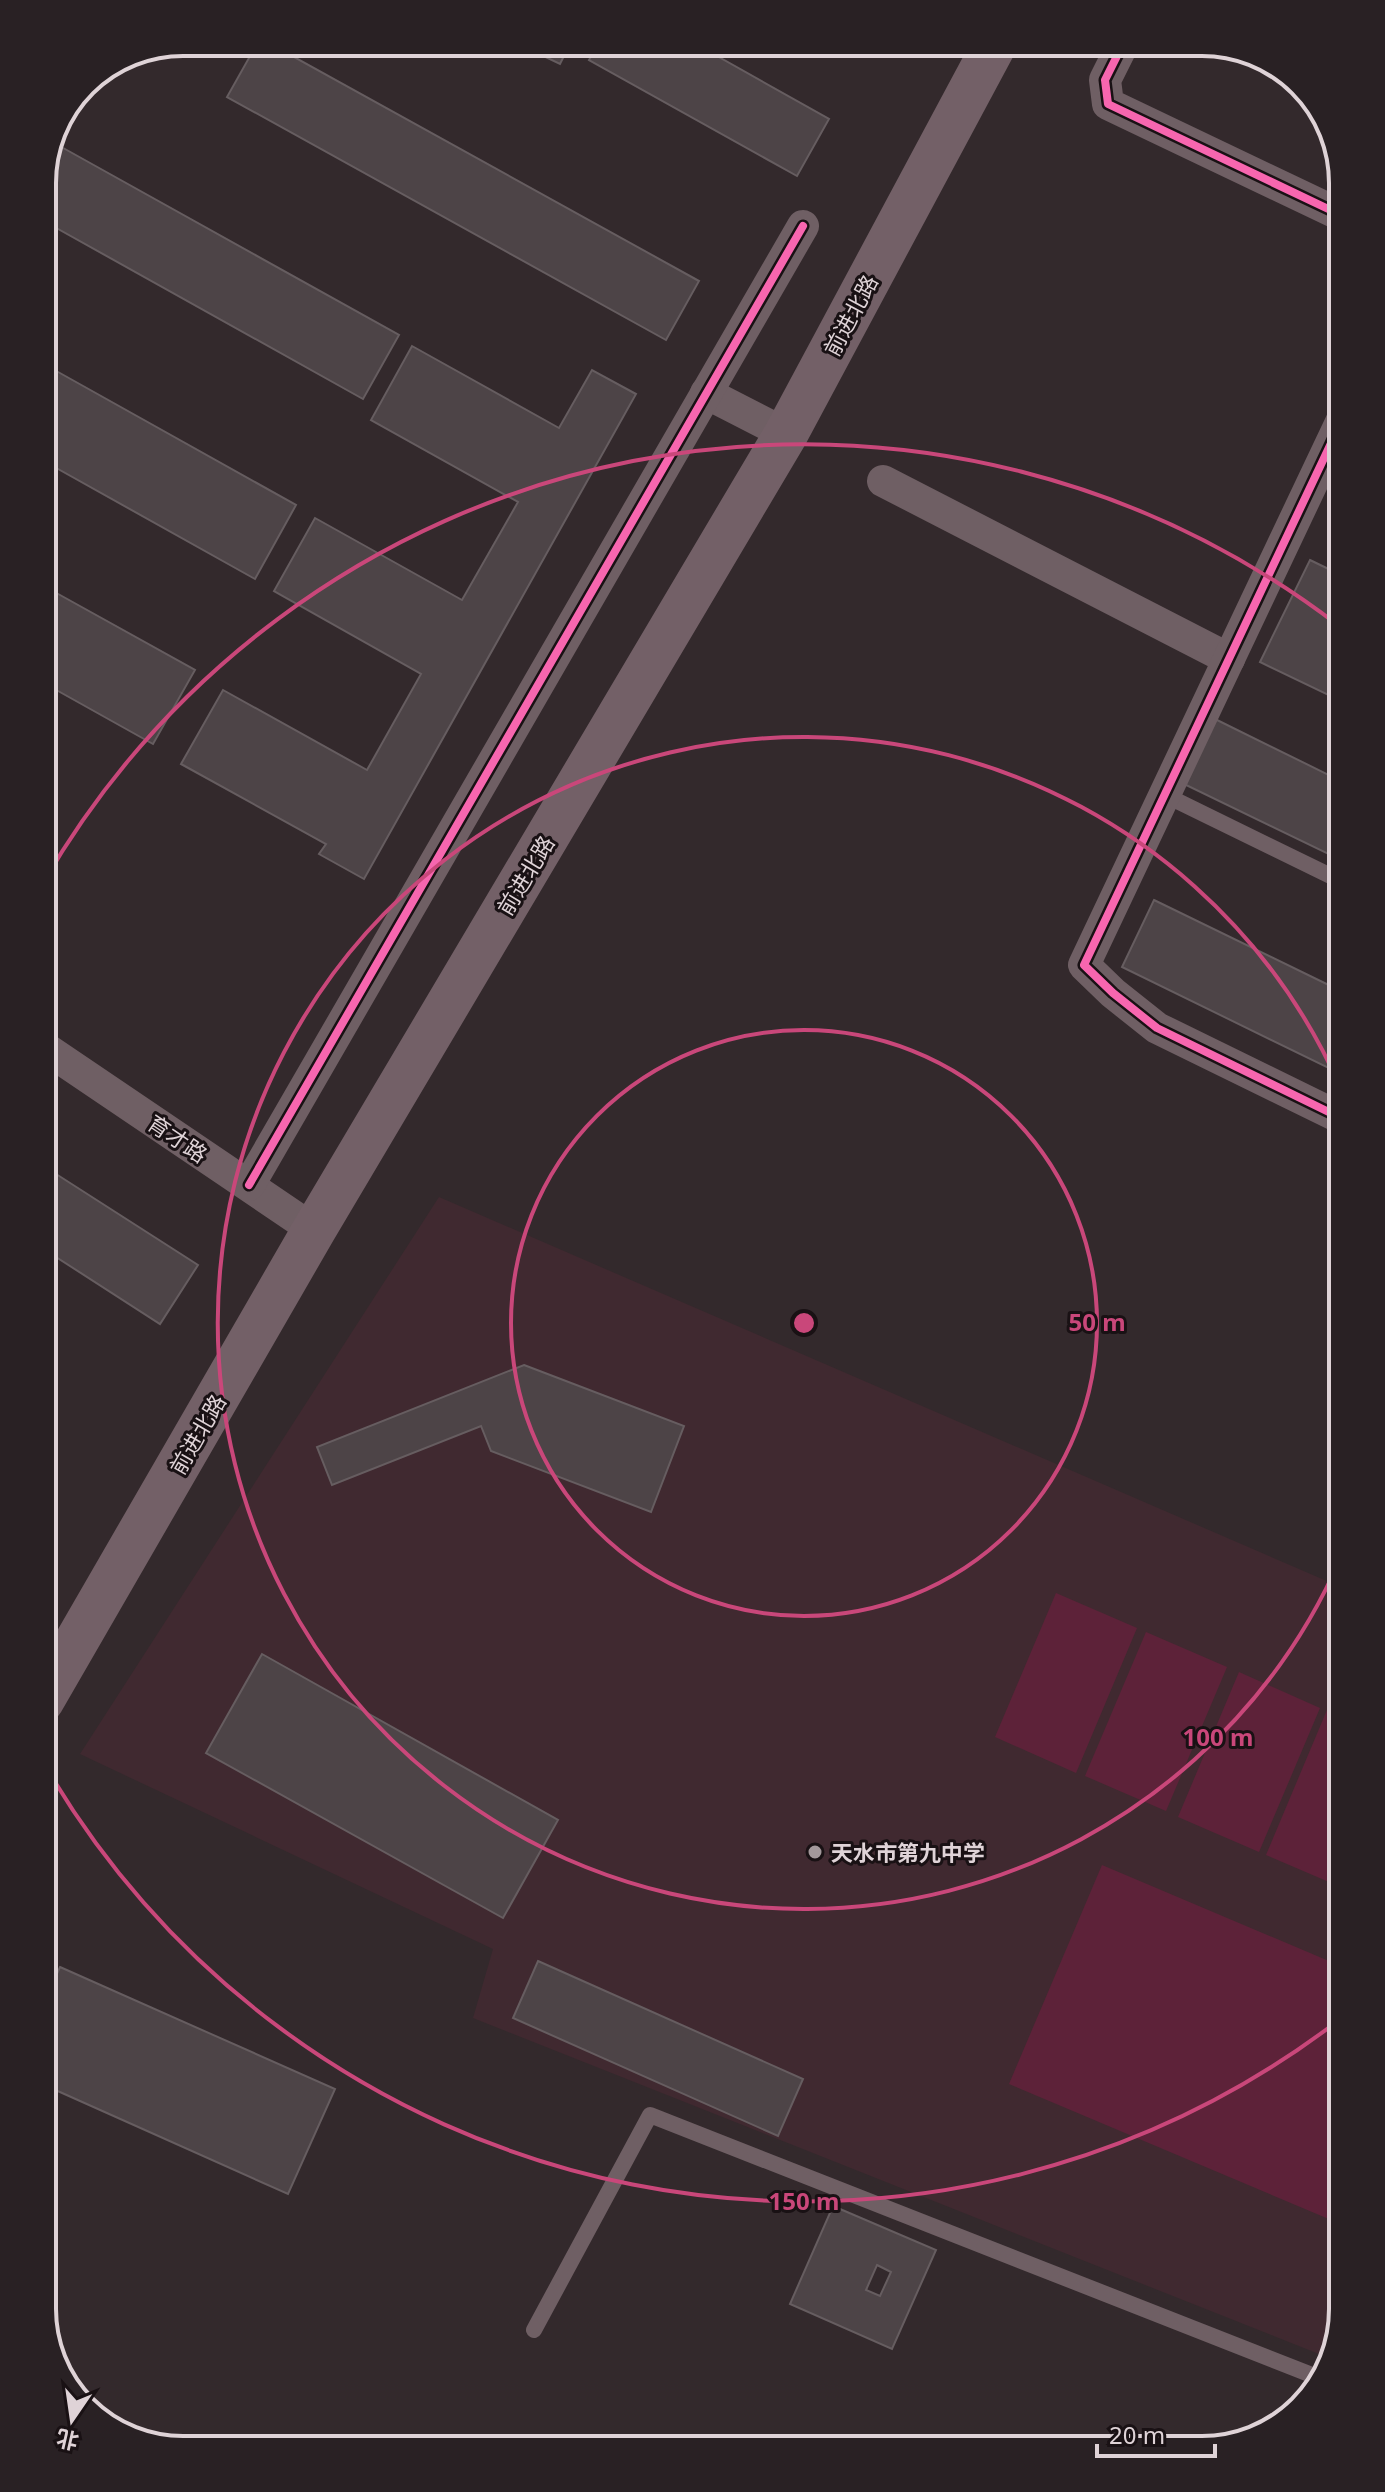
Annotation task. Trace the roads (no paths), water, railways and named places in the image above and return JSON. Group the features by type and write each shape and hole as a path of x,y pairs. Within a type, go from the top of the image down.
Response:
{"main road":[{"name":"前进北路","path":"56,1677 314,1230 786,434 988,56"}],"street":[{"path":"1117,56 1105,80 1108,104 1329,209"},
{"path":"249,1185 803,226"},
{"path":"706,393 786,434"},
{"path":"1329,448 1084,965 1157,1028 1329,1112"},
{"path":"883,481 1229,659"},
{"name":"育才路","path":"56,1055 314,1230"}],"lane":[{"path":"1165,795 1329,875"},
{"path":"534,2330 650,2115 1311,2375"}],"place":[{"name":"天水市第九中学","path":"815,1852"}]}
